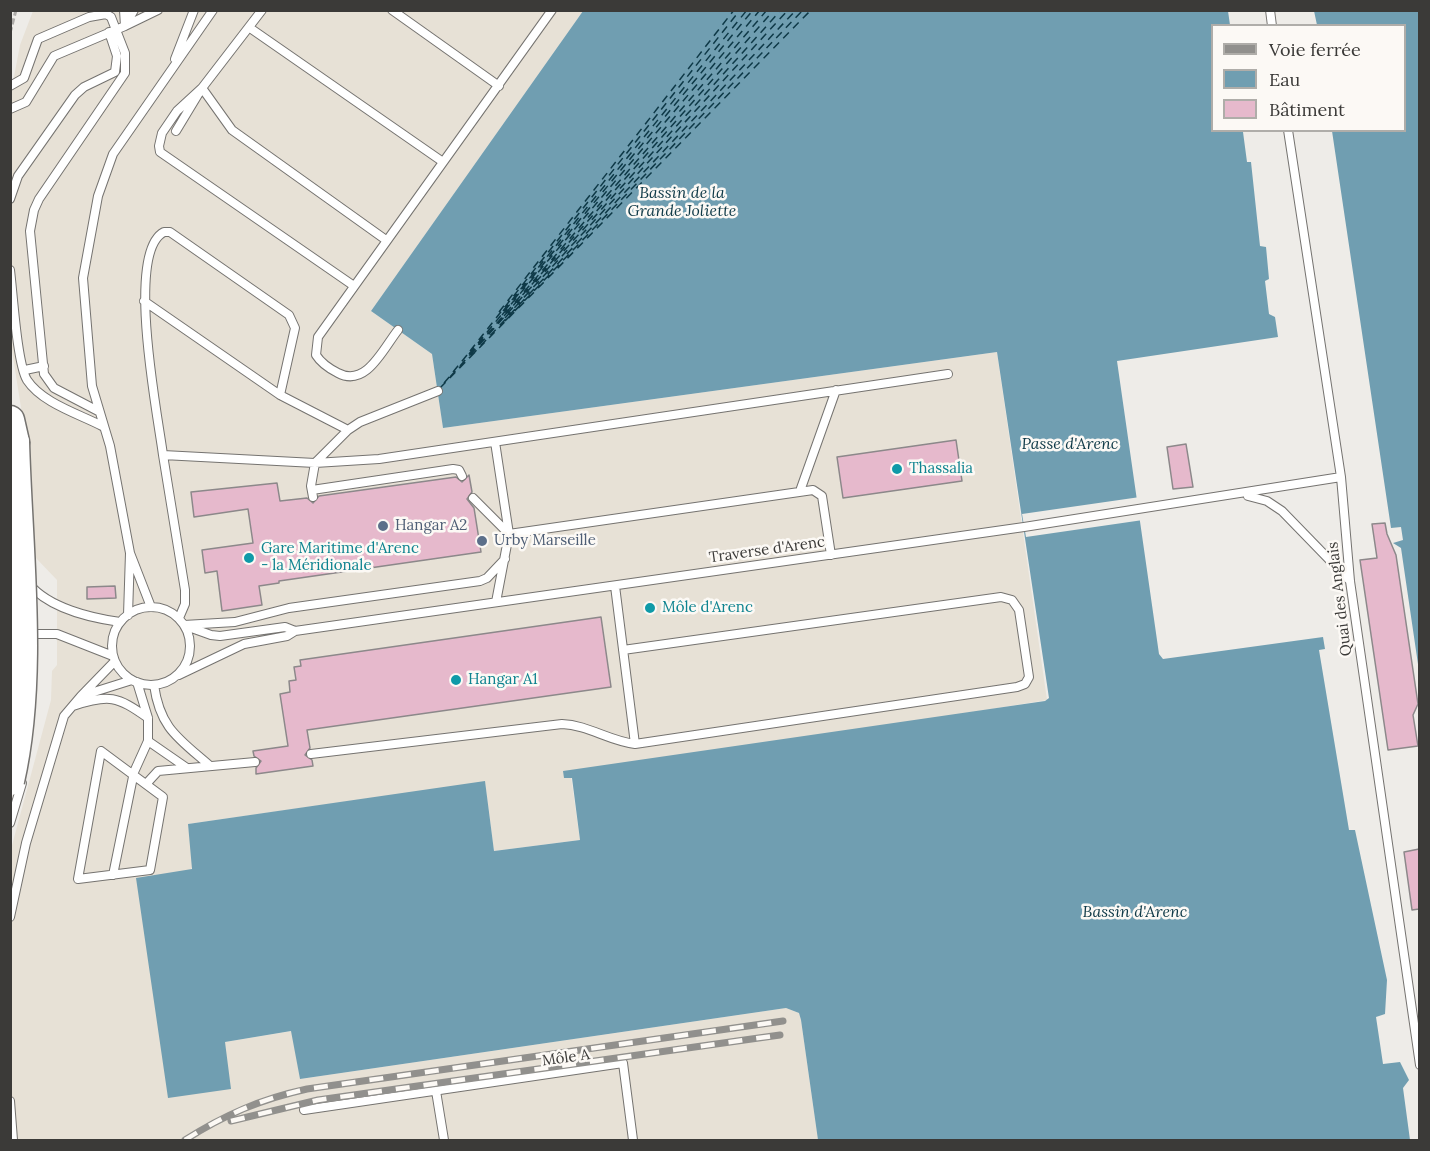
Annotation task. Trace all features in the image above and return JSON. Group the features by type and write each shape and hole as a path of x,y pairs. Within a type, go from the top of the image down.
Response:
{"highway":[{"path":"10,420 15,442 22,675 17,777"}],"lane":[{"path":"124,10 125,26"},
{"path":"125,26 134,10"},
{"path":"141,18 147,10"},
{"path":"10,109 26,102 54,56 158,10"},
{"path":"165,78 195,10"},
{"path":"151,607 130,554 110,446 102,426 92,386 83,278 85,258 92,238 105,172 119,144 213,10"},
{"path":"262,10 201,88 177,111 160,139 160,152 354,286"},
{"path":"392,10 499,86"},
{"path":"398,330 368,369 359,376 342,375 317,358 315,352 318,337 552,10"},
{"path":"10,86 24,78 36,44 42,37 100,14 109,15 117,56 115,72 84,87 75,95 18,176 10,199"},
{"path":"250,28 443,162"},
{"path":"98,411 54,388 44,374 31,223 39,199 122,81 126,64 125,53 112,30"},
{"path":"176,131 201,88"},
{"path":"201,88 232,130 386,240"},
{"name":"Quai des Anglais","path":"1288,132 1341,477 1350,581 1419,1065"},
{"path":"280,395 295,328 294,321 170,232 158,234 146,272 144,301 163,455 185,590 182,621 189,635 188,659 175,677 154,685 135,681 122,672 114,658 114,632 128,615 151,607 161,608 182,621 235,622 289,608 480,581 487,578 505,558"},
{"path":"10,270 19,346 27,380 44,396 102,426"},
{"path":"144,301 280,395 348,430"},
{"path":"25,370 44,366"},
{"path":"163,455 315,463 379,459 948,374"},
{"path":"800,491 836,390"},
{"path":"438,391 360,422 348,430 315,463 312,493 453,469 459,470 462,476"},
{"path":"495,442 509,534 496,602"},
{"name":"Traverse d'Arenc","path":"175,677 253,642 287,636 295,631 1244,495 1341,477"},
{"path":"509,534 813,490 822,496 831,555"},
{"name":"Traverse d'Arenc","path":"1244,495 1267,501 1282,511 1350,581"},
{"path":"473,498 509,534"},
{"path":"128,615 130,554"},
{"path":"10,562 32,588 57,604 100,620 120,622"},
{"path":"615,586 635,744"},
{"path":"32,588 33,599"},
{"path":"311,754 562,724 586,727 619,741 635,744 1023,686 1028,681 1029,671 1019,610 1012,600 1000,597 623,650"},
{"name":"Traverse d'Arenc","path":"182,621 211,636 285,627 295,631"},
{"path":"36,622 36,645"},
{"path":"253,642 272,630"},
{"path":"37,634 57,634 114,658"},
{"path":"10,917 26,843 63,716 114,658"},
{"path":"81,696 135,681"},
{"path":"113,875 134,772 148,741 148,718 135,681"},
{"path":"154,685 157,708 164,723 209,765"},
{"path":"72,707 95,698 110,697 122,701 148,718"},
{"path":"148,741 187,768"},
{"path":"101,751 134,772 163,797 150,870 78,879 101,751"},
{"path":"147,783 158,771 255,762"},
{"path":"10,823 17,777"},
{"name":"Môle A","path":"304,1110 623,1064 633,1140"},
{"path":"436,1090 444,1140"},
{"path":"10,1101 13,1140"}],"path":[{"path":"10,33 16,10"}],"shaded area":[{"path":"33,11 583,11 371,311 432,354 443,428 997,352 1047,700 571,777 580,840 494,851 485,782 188,824 193,865 190,871 225,1042 292,1031 300,1079 786,1008 799,1013 801,1020 818,1140 11,1140 11,849 51,700 52,671 57,665 57,580 34,556 26,439 10,338 10,98 20,45"}],"water":[{"path":"583,11 1228,11 1230,24 1211,24 1211,132 1243,132 1247,162 1251,162 1260,246 1266,247 1269,279 1265,281 1269,314 1275,317 1278,337 1117,361 1159,654 1163,659 1323,637 1325,649 1319,650 1349,830 1355,830 1387,980 1385,1014 1376,1017 1383,1064 1400,1062 1409,1080 1403,1088 1410,1140 818,1140 801,1020 799,1013 786,1008 300,1079 291,1031 225,1042 231,1089 168,1098 136,878 192,869 188,824 485,781 494,851 580,840 572,778 564,778 563,771 1045,701 1049,698 997,352 443,428 432,354 371,311"},
{"path":"1314,11 1419,11 1419,671 1401,548 1393,543 1403,540 1401,527 1391,528 1332,132 1406,132 1406,24 1317,24"}],"pier":[{"path":"1140,497 1143,520 1026,537 1022,514"}],"building":[{"name":"Thassalia","path":"956,440 962,481 843,498 837,457"},
{"path":"1186,444 1193,487 1173,489 1167,447"},
{"name":"Hangar A2","path":"469,475 472,492 467,499 474,508 481,552 279,581 279,583 259,586 262,605 222,611 217,571 205,573 202,550 253,543 248,509 194,517 191,492 277,483 280,501 307,498 313,503 319,496 456,477 462,482"},
{"path":"1385,523 1396,555 1418,704 1413,715 1418,746 1388,750 1360,560 1377,558 1372,524"},
{"path":"115,586 116,598 87,599 87,587"},
{"name":"Hangar A1","path":"601,617 611,687 307,730 310,748 305,755 312,760 313,766 256,774 256,768 261,761 254,756 253,751 288,746 280,694 290,692 289,681 296,680 294,667 301,666 300,660"},
{"path":"1419,849 1419,909 1412,910 1404,852"}],"ferry route":[{"path":"499,312 734,10"},
{"path":"470,351 740,10"},
{"path":"503,311 747,10"},
{"path":"469,354 753,10"},
{"path":"502,315 760,10"},
{"path":"460,366 767,10"},
{"path":"504,316 774,10"},
{"path":"470,355 781,10"},
{"path":"505,318 788,10"},
{"path":"471,356 796,10"},
{"path":"505,321 803,10"},
{"path":"440,388 811,10"},
{"path":"453,372 467,355"},
{"path":"459,368 470,357"},
{"path":"450,377 459,367"},
{"path":"444,383 450,376"}],"railway":[{"path":"185,1140 243,1109 307,1089 783,1021"},
{"path":"231,1121 318,1100 780,1035"}],"place":[{"name":"Thassalia","path":"897,469"},
{"name":"Hangar A2","path":"383,526"},
{"name":"Urby Marseille","path":"482,541"},
{"name":"Gare Maritime d'Arenc - la Méridionale","path":"249,558"},
{"name":"Môle d'Arenc","path":"650,608"},
{"name":"Hangar A1","path":"456,680"}],"water label":[{"name":"Bassin de la Grande Joliette","path":"682,202"},
{"name":"Passe d'Arenc","path":"1070,444"},
{"name":"Bassin d'Arenc","path":"1135,912"}]}
